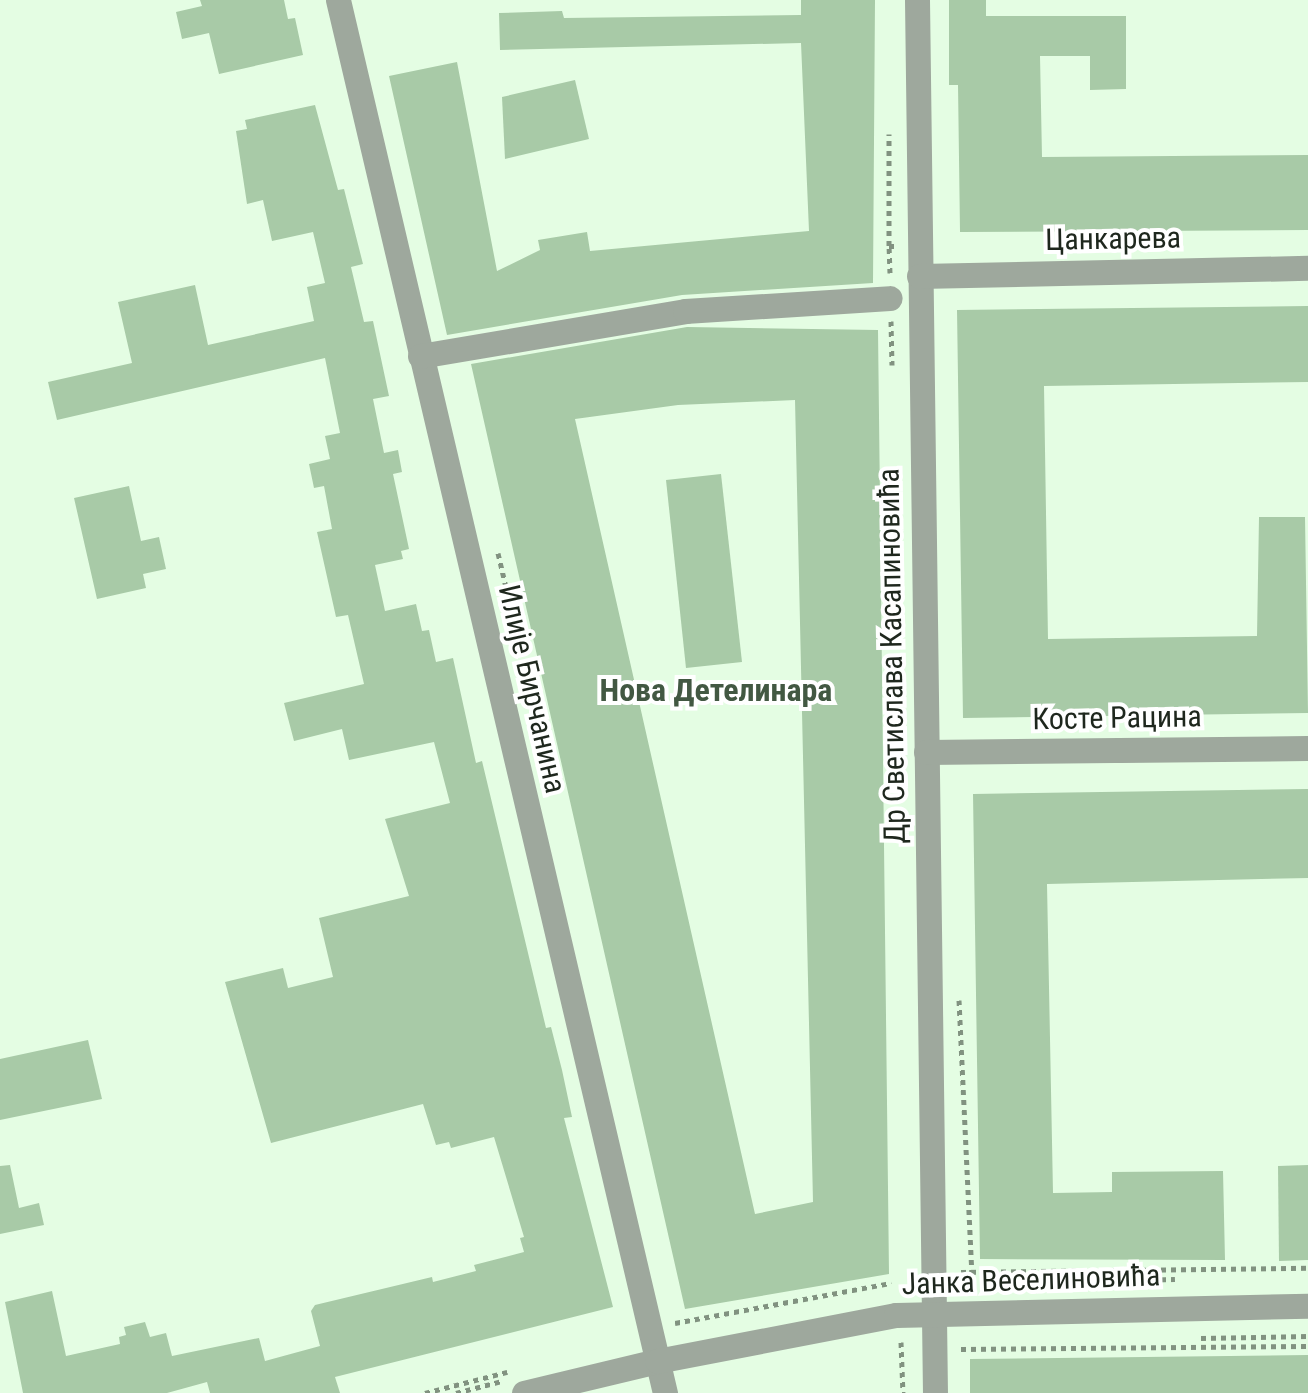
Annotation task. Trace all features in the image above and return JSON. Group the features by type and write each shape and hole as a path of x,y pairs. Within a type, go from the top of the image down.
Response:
{"street":[{"name":"Илије Бирчанина","path":"338,0 665,1393"},
{"name":"Др Светислава Касапиновића","path":"916,0 935,1393"},
{"name":"Цанкарева","path":"918,276 1308,268"},
{"path":"420,356 685,312 890,298"},
{"name":"Косте Рацина","path":"926,752 1308,748"},
{"name":"Јанка Веселиновића","path":"524,1393 657,1361 935,1311 1308,1306"}],"path":[{"path":"495,544 545,754"},
{"path":"959,998 972,1272"},
{"path":"991,1282 1308,1278"},
{"path":"671,1306 675,1325 891,1284"}],"building":[{"path":"200,0 284,0 288,19 295,18 303,55 219,74 209,33 182,39 176,12 202,6"},
{"path":"801,0 875,0 873,283 682,295 447,335 389,76 457,62 497,271 540,250 538,240 587,232 590,251 809,231 801,43 500,50 499,13 562,11 564,18 801,15"},
{"path":"949,0 986,0 986,16 1126,16 1126,89 1090,90 1090,56 1040,56 1042,157 1308,155 1308,230 960,232 958,85 949,85"},
{"path":"575,80 589,139 505,159 502,97"},
{"path":"315,105 338,190 344,189 363,264 351,267 364,322 373,321 389,396 373,399 384,453 398,450 402,472 393,474 409,549 401,551 403,559 375,565 385,611 416,604 422,631 429,630 436,662 453,658 476,763 482,761 546,1028 551,1027 562,1070 572,1117 564,1118 613,1307 335,1377 340,1393 210,1393 207,1382 167,1393 23,1393 5,1302 52,1291 66,1356 120,1344 119,1337 126,1335 124,1327 145,1322 150,1337 166,1333 172,1356 259,1338 265,1361 320,1346 311,1311 315,1305 432,1277 433,1282 476,1271 474,1265 524,1252 520,1238 524,1237 494,1137 451,1148 449,1142 436,1145 423,1104 271,1143 225,982 283,968 288,988 333,977 319,918 409,896 385,819 450,803 434,742 349,760 342,729 294,741 284,703 364,684 348,615 336,617 317,532 332,529 324,486 314,488 309,464 330,459 325,436 340,433 325,358 57,420 48,382 132,363 118,302 195,285 208,345 314,321 307,287 325,283 313,232 272,241 263,200 247,204 236,131 247,129 245,120"},
{"path":"1308,306 1308,382 1044,386 1048,639 1257,636 1259,517 1305,517 1308,713 963,718 957,310"},
{"path":"687,327 878,330 889,1274 685,1309 471,364","holes":["795,400 813,1202 755,1214 575,419 678,405"]},
{"path":"721,474 742,662 686,668 666,480"},
{"path":"129,486 141,541 159,537 166,569 143,574 146,588 97,599 74,498"},
{"path":"1308,789 1308,878 1047,884 1053,1193 1112,1192 1112,1172 1223,1171 1225,1260 980,1259 973,794"},
{"path":"88,1040 102,1099 0,1120 0,1059"},
{"path":"10,1165 19,1208 39,1203 44,1225 0,1234 0,1166"},
{"path":"1308,1165 1308,1260 1279,1261 1278,1166"},
{"path":"1308,1355 1308,1393 970,1393 970,1359"}],"district":[{"name":"Нова Детелинара","path":"716,690"}]}
